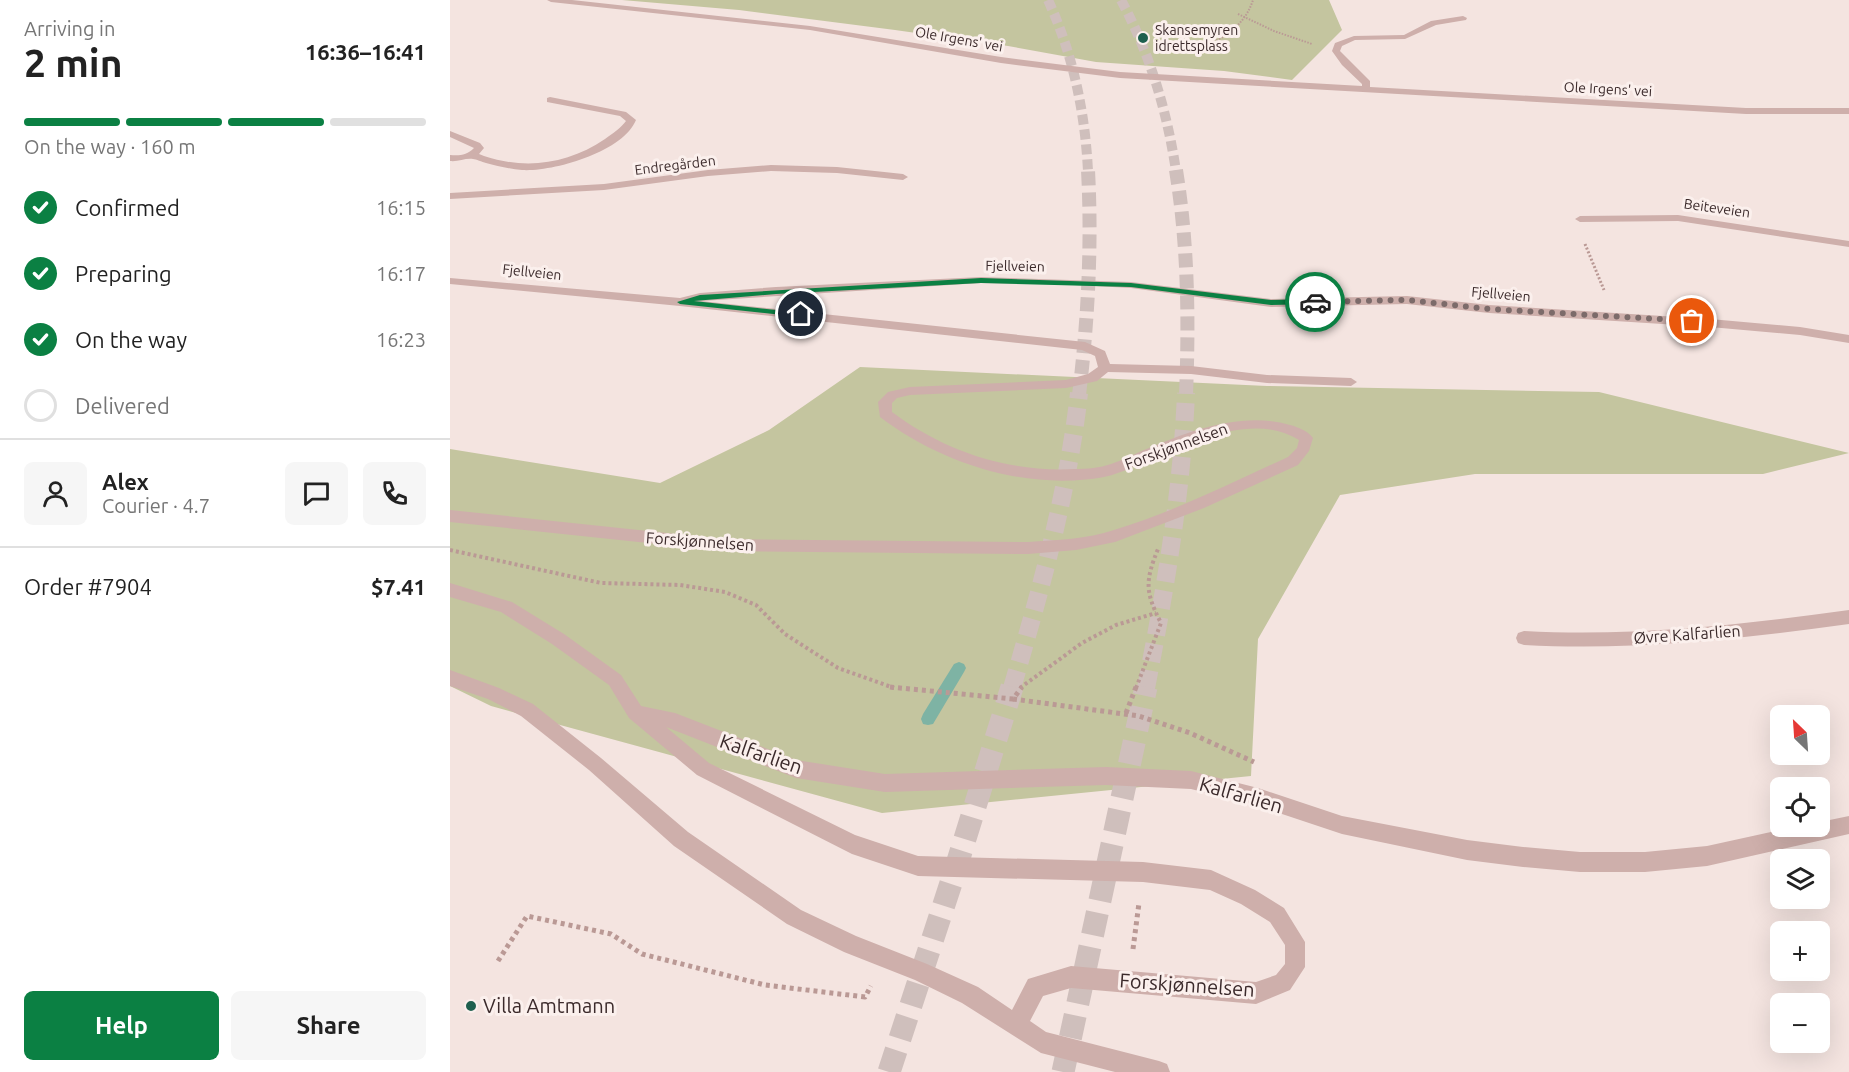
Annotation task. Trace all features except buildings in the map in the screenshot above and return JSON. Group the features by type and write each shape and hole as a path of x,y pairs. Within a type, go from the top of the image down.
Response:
{"street":[{"name":"Ole Irgens' vei","path":"551,0 810,28 1072,70 1131,76 1746,111 1849,111"},
{"path":"1365,88 1367,83 1364,79 1345,63 1336,51 1338,45 1349,38 1405,37 1434,23 1463,18"},
{"path":"473,155 483,160 514,166 534,168 559,166 573,162 603,146 629,125 631,120 623,114 550,100"},
{"path":"450,134 479,147 473,155 459,159 450,158"},
{"name":"Endregården","path":"450,196 587,188 770,168 857,171 903,177"},
{"name":"Beiteveien","path":"1580,219 1678,218 1849,244"},
{"name":"Fjellveien","path":"450,280 680,302 700,297 776,291 981,280 1056,281 1131,285 1271,303 1407,300 1489,309 1710,322 1800,331 1849,339"},
{"path":"680,302 1084,346 1101,354 1105,368 1191,370 1267,379 1351,382"},
{"name":"Forskjønnelsen","path":"450,516 724,545 1028,548 1076,544 1115,536 1199,504 1293,461 1306,446 1306,438 1298,432 1280,426 1256,423 1235,425 1152,452 1127,465 1102,472 1071,474 1036,472 991,464 946,452 903,429 885,414 885,402 893,395 910,390 1066,384 1089,379 1100,374 1105,368"},
{"name":"Forskjønnelsen","path":"450,590 506,607 558,639 615,680 635,712 703,769 852,844 918,866 1143,872 1211,880 1248,897 1277,915 1295,942 1294,966 1283,983 1256,993 1071,977 1036,987 1016,1025"},
{"name":"Øvre Kalfarlien","path":"1524,638 1557,641 1651,638 1720,633 1849,617"},
{"path":"450,678 493,693 527,710 595,764 681,839 794,917 851,945 920,971 970,994 1041,1042 1159,1072"},
{"name":"Kalfarlien","path":"635,712 675,721 796,769 850,778 885,783 1106,776 1191,780 1258,797 1342,825 1467,850 1523,857 1580,862 1644,862 1719,854 1849,825"}],"path":[{"path":"1247,17 1253,0"},
{"path":"1238,14 1274,31 1336,51"},
{"path":"1580,219 1576,224 1616,318"},
{"path":"450,550 601,583 680,585 725,592 756,605 785,634 838,668 894,688 1013,699 1040,706 1126,713 1223,747 1263,767"},
{"path":"1126,713 1161,623 1145,579"},
{"path":"1013,699 1019,690 1082,643 1116,625 1156,613"},
{"path":"1129,982 1143,872"},
{"path":"498,961 527,916 611,934 642,954 765,985 865,997 886,959"}],"green space":[{"name":"Skansemyren idrettsplass","path":"622,0 1329,0 1342,30 1292,80 1224,71 1096,62 1008,46 895,30 739,10"},
{"path":"860,367 1267,386 1599,392 1849,453 1763,474 1475,474 1340,495 1258,639 1251,776 882,813 491,706 450,686 450,449 660,483 769,430"}],"waterway":[{"path":"928,719 959,668"}],"tunnel":[{"path":"1048,0 1071,62 1081,105 1088,171"},
{"path":"1121,0 1141,41 1156,83 1168,127 1176,171"},
{"path":"1079,395 1088,282 1090,227 1088,170"},
{"path":"1176,170 1187,282 1186,395"},
{"path":"1012,688 1043,579 1060,505 1079,393"},
{"path":"1146,688 1172,541 1181,467 1186,393"},
{"path":"889,1072 1012,687"},
{"path":"1063,1072 1146,687"}],"way so far":[{"path":"1315,302 1407,300 1489,309 1692,321"}],"place":[{"name":"Skansemyren idrettsplass","path":"1143,38"},
{"name":"Villa Amtmann","path":"471,1006"}],"route":[{"path":"801,314 680,302 700,297 776,291 981,280 1131,285 1271,303 1315,302"}]}
